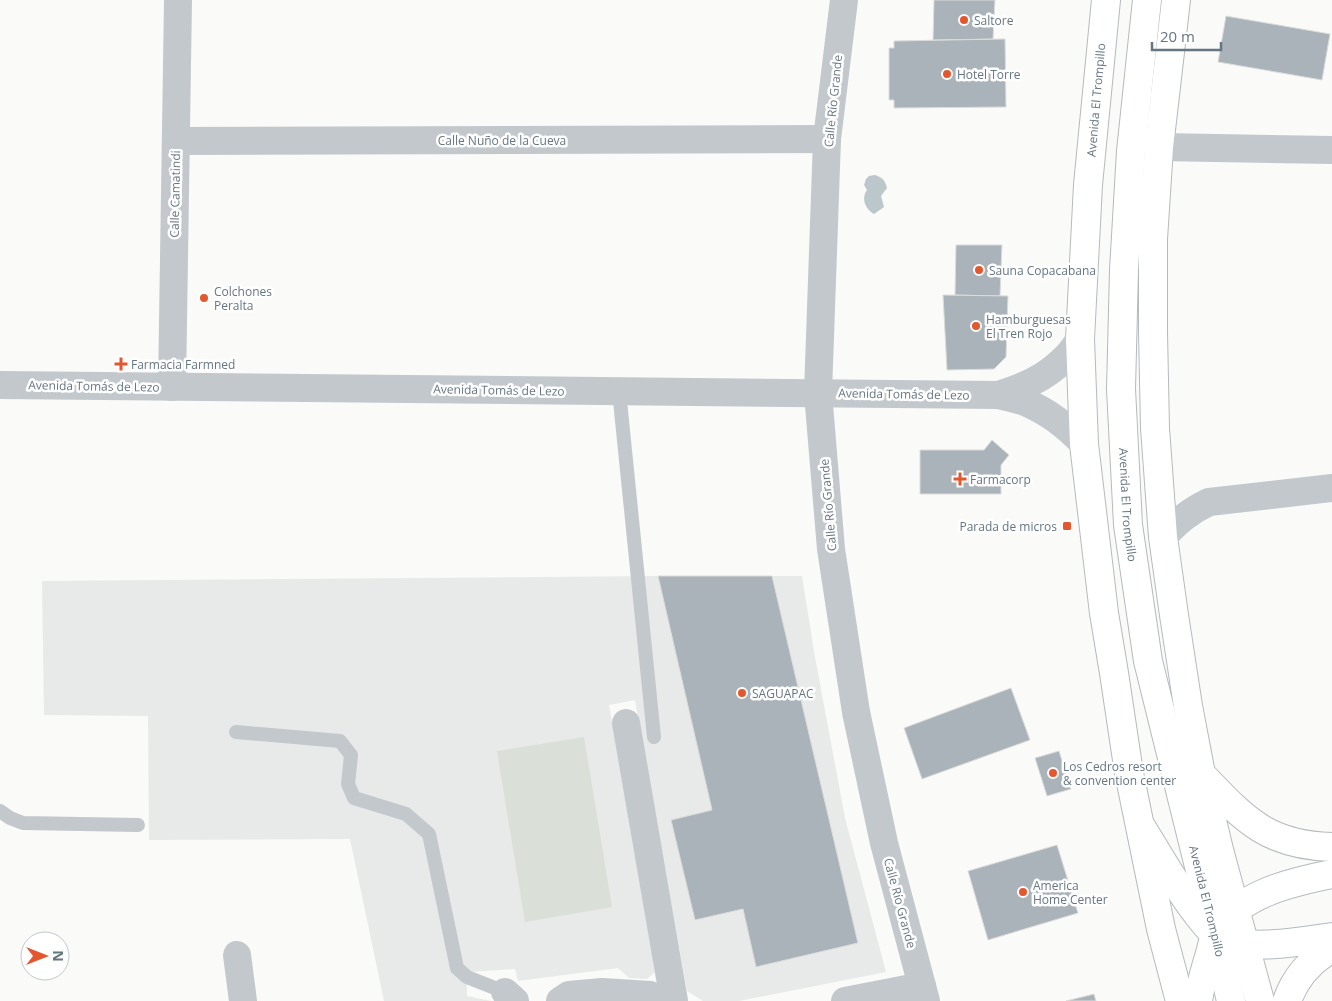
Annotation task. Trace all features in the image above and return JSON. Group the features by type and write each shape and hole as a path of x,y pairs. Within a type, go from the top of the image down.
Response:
{"main road":[{"name":"Avenida El Trompillo","path":"1106,0 1088,185 1080,338 1084,444 1104,614 1129,773 1161,929 1180,1001"},
{"name":"Avenida El Trompillo","path":"1147,0 1131,161 1124,270 1121,389 1128,525 1148,660 1231,1001"},
{"name":"Avenida El Trompillo","path":"1176,0 1160,147 1153,239 1155,428 1163,537 1188,706 1201,774 1219,850 1260,1001"},
{"path":"1165,732 1201,774 1236,810 1255,825 1271,835 1294,842 1312,846 1332,847"},
{"path":"1140,824 1182,895 1216,935 1232,941 1263,945 1332,937"},
{"path":"1198,1001 1216,935 1227,919 1250,900 1281,886 1332,874"},
{"path":"1287,1001 1300,974 1319,955 1332,948"}],"street":[{"name":"Calle Camatindi","path":"172,387 178,0"},
{"name":"Calle Río Grande","path":"844,0 828,139 818,393 831,549 856,712 884,843 924,993"},
{"name":"Calle Nuño de la Cueva","path":"176,141 828,139"},
{"path":"1160,147 1332,150"},
{"name":"Avenida Tomás de Lezo","path":"998,395 1023,387 1045,375 1065,359 1080,338"},
{"name":"Avenida Tomás de Lezo","path":"0,385 998,395 1023,401 1046,412 1067,426 1084,444"},
{"path":"1163,537 1179,520 1209,502 1332,488"},
{"path":"626,722 674,1001"},
{"path":"237,954 243,1001"},
{"path":"560,1001 569,995 602,992 650,995 664,1001"},
{"path":"845,1001 924,993"}],"lane":[{"path":"619,391 654,738"},
{"path":"236,732 340,741 351,755 348,784 354,798 406,814 429,834 457,968 467,978 510,997"},
{"path":"0,811 10,818 23,823 138,825"}],"shaded area":[{"path":"875,175 883,180 887,188 881,196 884,207 874,214 865,203 864,196 867,190 864,185 869,176"},
{"name":"SAGUAPAC","path":"802,576 845,818 886,972 739,1001 703,1001 687,991 635,700 609,705 655,972 647,979 629,978 618,968 518,981 515,969 471,972 467,978 467,996 491,1001 384,1001 350,839 149,840 148,716 44,715 42,581"},
{"path":"584,737 612,907 525,922 497,751"}],"building":[{"name":"Saltore","path":"934,0 995,0 993,39 933,40"},
{"path":"1226,16 1330,34 1322,80 1218,62"},
{"name":"Hotel Torre","path":"1005,39 1006,107 894,108 894,100 889,100 889,48 894,48 894,41"},
{"name":"Sauna Copacabana","path":"956,245 1002,245 1000,296 955,295"},
{"name":"Hamburguesas El Tren Rojo","path":"943,295 1008,296 1006,357 994,369 947,370"},
{"name":"Farmacorp","path":"992,440 1009,455 1001,465 1001,494 920,494 920,450 984,450"},
{"name":"SAGUAPAC","path":"658,576 772,576 858,943 756,967 743,909 695,920 671,820 712,810"},
{"path":"1011,688 1030,740 922,779 904,728"},
{"name":"Los Cedros resort & convention center","path":"1059,751 1071,789 1047,796 1035,758"},
{"name":"America Home Center","path":"1057,845 1078,913 988,940 968,871"},
{"path":"1094,994 1096,1001 1066,1001"}],"place":[{"name":"Saltore","path":"964,20"},
{"name":"Hotel Torre","path":"947,74"},
{"name":"Sauna Copacabana","path":"979,270"},
{"name":"Colchones Peralta","path":"204,298"},
{"name":"Hamburguesas El Tren Rojo","path":"976,326"},
{"name":"Farmacia Farmned","path":"121,364"},
{"name":"Farmacorp","path":"960,479"},
{"name":"Parada de micros","path":"1067,526"},
{"name":"SAGUAPAC","path":"742,693"},
{"name":"Los Cedros resort & convention center","path":"1053,773"},
{"name":"America Home Center","path":"1023,892"}]}
